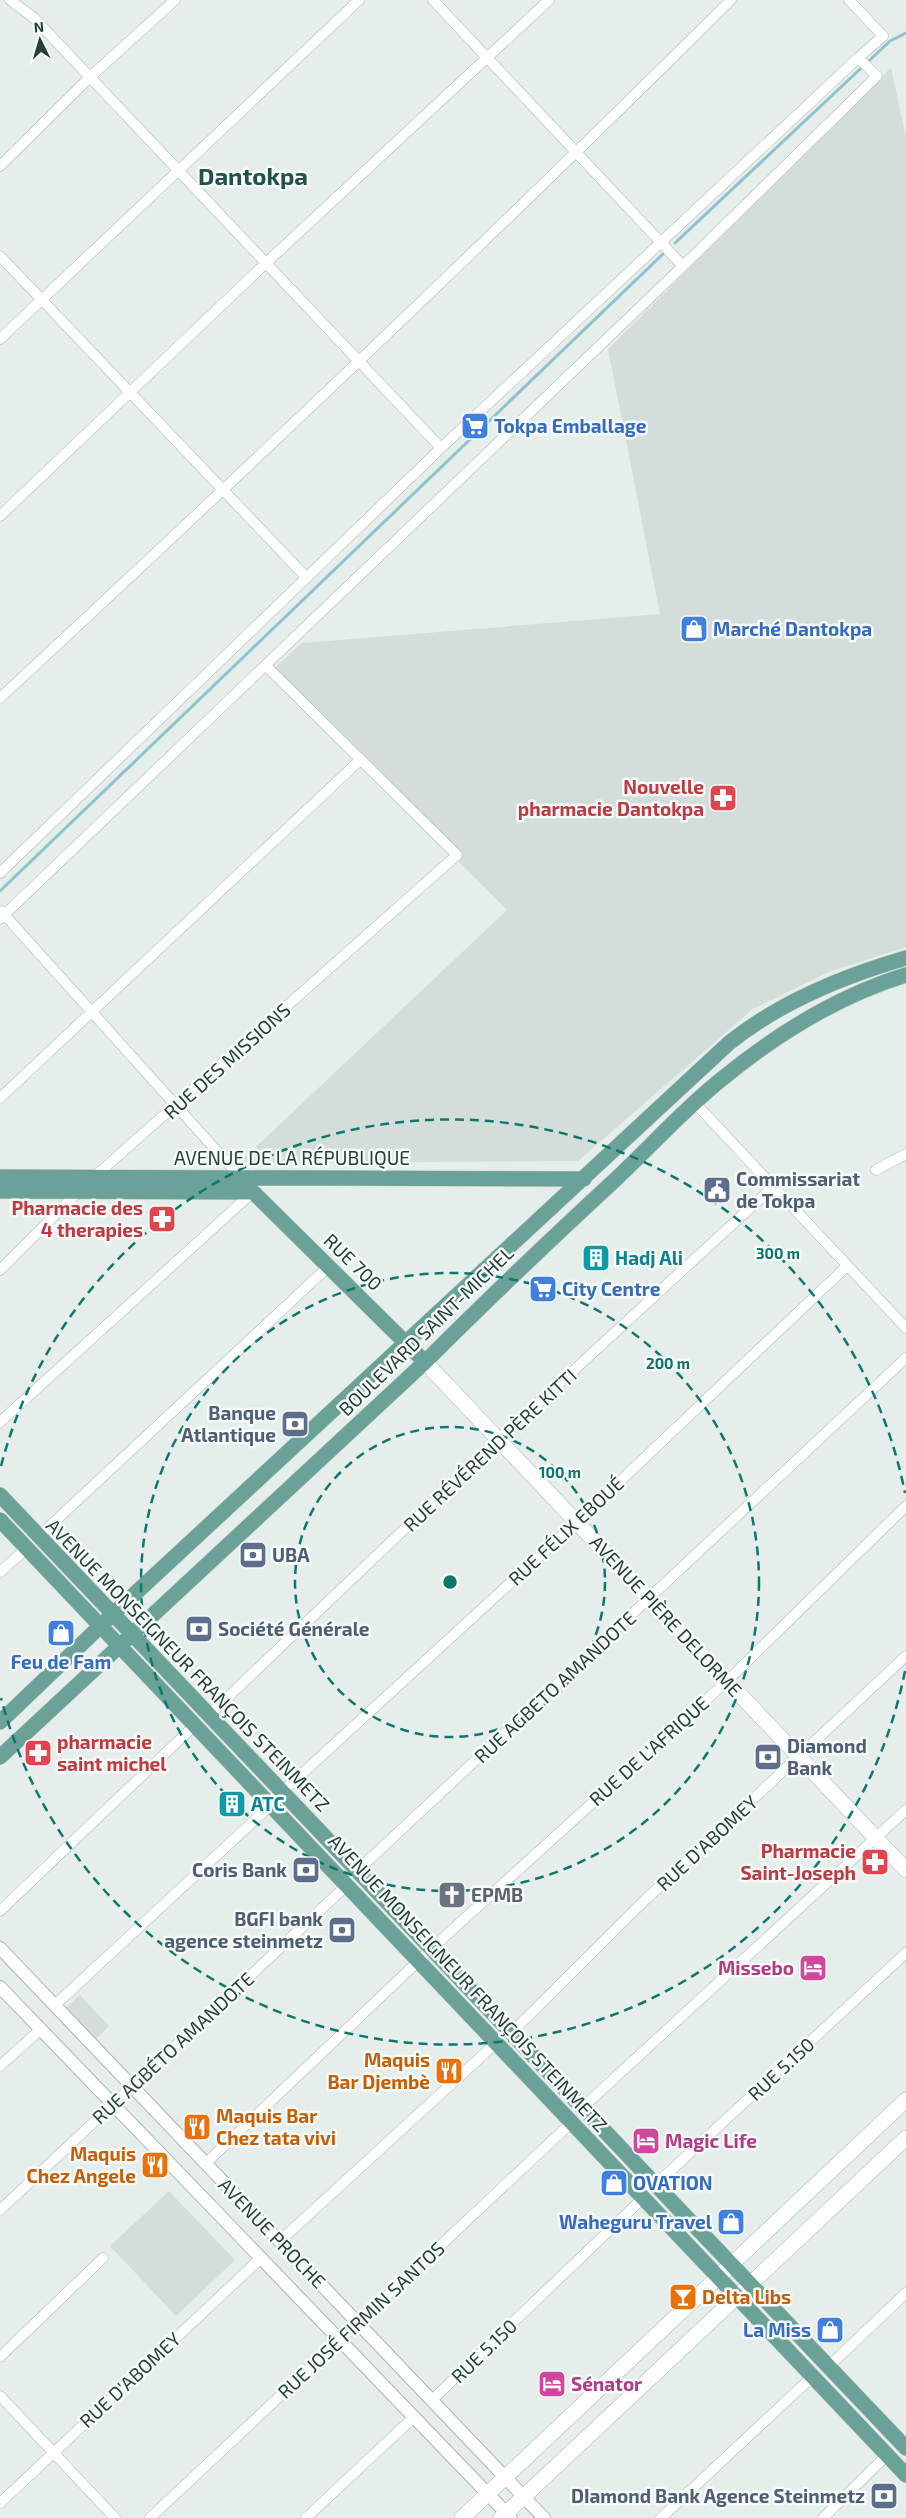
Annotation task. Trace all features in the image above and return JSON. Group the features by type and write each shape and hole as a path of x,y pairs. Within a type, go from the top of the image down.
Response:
{"main road":[{"name":"BOULEVARD SAINT-MICHEL","path":"0,1722 112,1614 584,1179 677,1089 742,1032 814,991 906,958"},
{"name":"BOULEVARD SAINT-MICHEL","path":"0,1757 118,1644 425,1362 482,1304 721,1079 792,1027 842,999 906,975"},
{"name":"AVENUE DE LA RÉPUBLIQUE","path":"0,1177 584,1179"},
{"name":"AVENUE DE LA RÉPUBLIQUE","path":"0,1192 253,1192"},
{"name":"RUE 700","path":"253,1192 425,1362"},
{"name":"AVENUE PIÈRE DELORME","path":"425,1362 906,1870"},
{"name":"AVENUE MONSEIGNEUR FRANÇOIS STEINMETZ","path":"0,1496 828,2367 904,2443"},
{"name":"AVENUE MONSEIGNEUR FRANÇOIS STEINMETZ","path":"0,1520 906,2475"},
{"path":"462,2518 720,2278 906,2100"},
{"path":"506,2516 906,2138"}],"street":[{"path":"10,0 34,18 441,448"},
{"path":"0,166 90,77 175,0"},
{"path":"0,339 359,0"},
{"path":"433,0 683,266"},
{"path":"0,516 266,263 549,0"},
{"path":"0,698 359,362 576,153 731,0"},
{"path":"0,873 441,448 883,36 849,0"},
{"path":"0,1422 253,1192 2,914 266,666 683,266 877,76 858,58"},
{"path":"0,256 307,578"},
{"path":"0,1098 359,761 266,666"},
{"name":"RUE DES MISSIONS","path":"0,1270 94,1177 177,1106 457,855 359,761"},
{"path":"695,1103 906,1328"},
{"path":"876,1170 906,1154"},
{"name":"RUE RÉVÉREND PÈRE KITTI","path":"209,1715 499,1439 773,1188"},
{"path":"39,1536 329,1266"},
{"name":"RUE FÉLIX EBOUÉ","path":"282,1792 577,1522 847,1266"},
{"name":"RUE AGBETO AMANDOTE","path":"357,1871 906,1358"},
{"name":"RUE DE L'AFRIQUE","path":"206,2163 431,1949 727,1681 906,1506"},
{"path":"0,1572 27,1548"},
{"name":"RUE D'ABOMEY","path":"511,2033 646,1899 906,1656"},
{"path":"0,1910 195,1725"},
{"path":"55,2005 271,1805"},
{"path":"582,2108 906,1810"},
{"name":"RUE AGBÉTO AMANDOTE","path":"0,2210 347,1885"},
{"name":"AVENUE PROCHE","path":"0,1948 544,2518"},
{"name":"RUE 5.150","path":"655,2184 906,1953"},
{"name":"AVENUE PROCHE","path":"0,1986 488,2494 506,2516"},
{"path":"0,2066 41,2029"},
{"path":"280,2240 496,2043"},
{"name":"RUE JOSÉ FIRMIN SANTOS","path":"150,2518 572,2122"},
{"name":"RUE 5.150","path":"432,2400 643,2198"},
{"path":"0,2357 103,2258"},
{"name":"RUE D'ABOMEY","path":"0,2503 261,2258"},
{"path":"828,2367 906,2293"},
{"path":"660,2518 813,2376"},
{"path":"0,2396 115,2518"},
{"path":"306,2518 414,2417"},
{"path":"823,2518 887,2455"}],"shaded area":[{"name":"Marché Dantokpa","path":"891,68 906,137 906,947 829,972 753,1009 578,1161 239,1163 507,910 271,671 302,643 660,614 608,349"},
{"path":"80,1995 109,2026 94,2041 64,2010"},
{"path":"169,2191 235,2260 176,2316 110,2246"}],"waterway":[{"path":"675,243 890,41 906,33"},
{"path":"0,891 663,254"}],"place":[{"name":"Tokpa Emballage","path":"475,426"},
{"name":"Marché Dantokpa","path":"694,629"},
{"name":"Nouvelle pharmacie Dantokpa","path":"723,798"},
{"name":"Commissariat de Tokpa","path":"717,1190"},
{"name":"Pharmacie des 4 therapies","path":"162,1219"},
{"name":"Hadj Ali","path":"596,1258"},
{"name":"City Centre","path":"543,1289"},
{"name":"Banque Atlantique","path":"295,1424"},
{"name":"UBA","path":"253,1555"},
{"name":"Société Générale","path":"199,1629"},
{"name":"Feu de Fam","path":"61,1633"},
{"name":"pharmacie saint michel","path":"38,1753"},
{"name":"Diamond Bank","path":"768,1757"},
{"name":"ATC","path":"232,1804"},
{"name":"Pharmacie Saint-Joseph","path":"875,1862"},
{"name":"Coris Bank","path":"306,1870"},
{"name":"EPMB","path":"452,1895"},
{"name":"BGFI bank agence steinmetz","path":"342,1930"},
{"name":"Missebo","path":"813,1968"},
{"name":"Maquis Bar Djembè","path":"449,2071"},
{"name":"Maquis Bar Chez tata vivi","path":"197,2127"},
{"name":"Magic Life","path":"646,2141"},
{"name":"Maquis Chez Angele","path":"155,2165"},
{"name":"OVATION","path":"614,2183"},
{"name":"Waheguru Travel","path":"731,2222"},
{"name":"Delta Libs","path":"683,2297"},
{"name":"La Miss","path":"830,2330"},
{"name":"Sénator","path":"552,2384"},
{"name":"DIamond Bank Agence Steinmetz","path":"884,2496"}],"district":[{"name":"Dantokpa","path":"253,177"}]}
